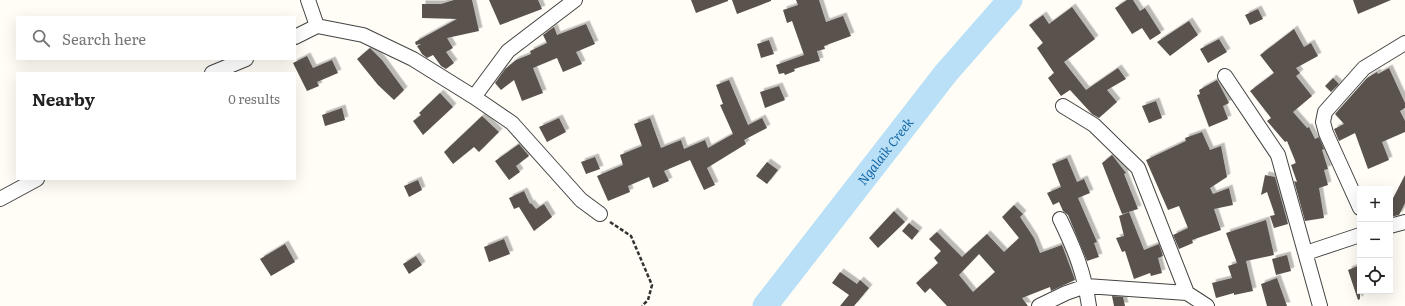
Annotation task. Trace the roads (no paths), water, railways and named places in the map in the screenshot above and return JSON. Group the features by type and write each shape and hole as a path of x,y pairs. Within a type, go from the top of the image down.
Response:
{"street":[{"path":"308,0 317,26"},
{"path":"474,97 508,51 574,0"},
{"path":"296,36 317,26 363,35 413,59 512,122 581,200 600,214"},
{"path":"1357,201 1326,133 1323,122 1325,112 1364,68 1405,43"},
{"path":"214,72 244,60"},
{"path":"1225,76 1278,154 1320,306"},
{"path":"1063,106 1094,125 1138,168 1187,294"},
{"path":"0,199 35,180"},
{"path":"1060,219 1077,253 1086,286 1089,306"},
{"path":"1393,225 1405,222"},
{"path":"1306,253 1357,236"},
{"path":"1039,306 1066,293 1086,286 1187,294 1207,306"}],"waterway":[{"name":"Ngalaik Creek","path":"765,306 946,73 1010,0"}]}
